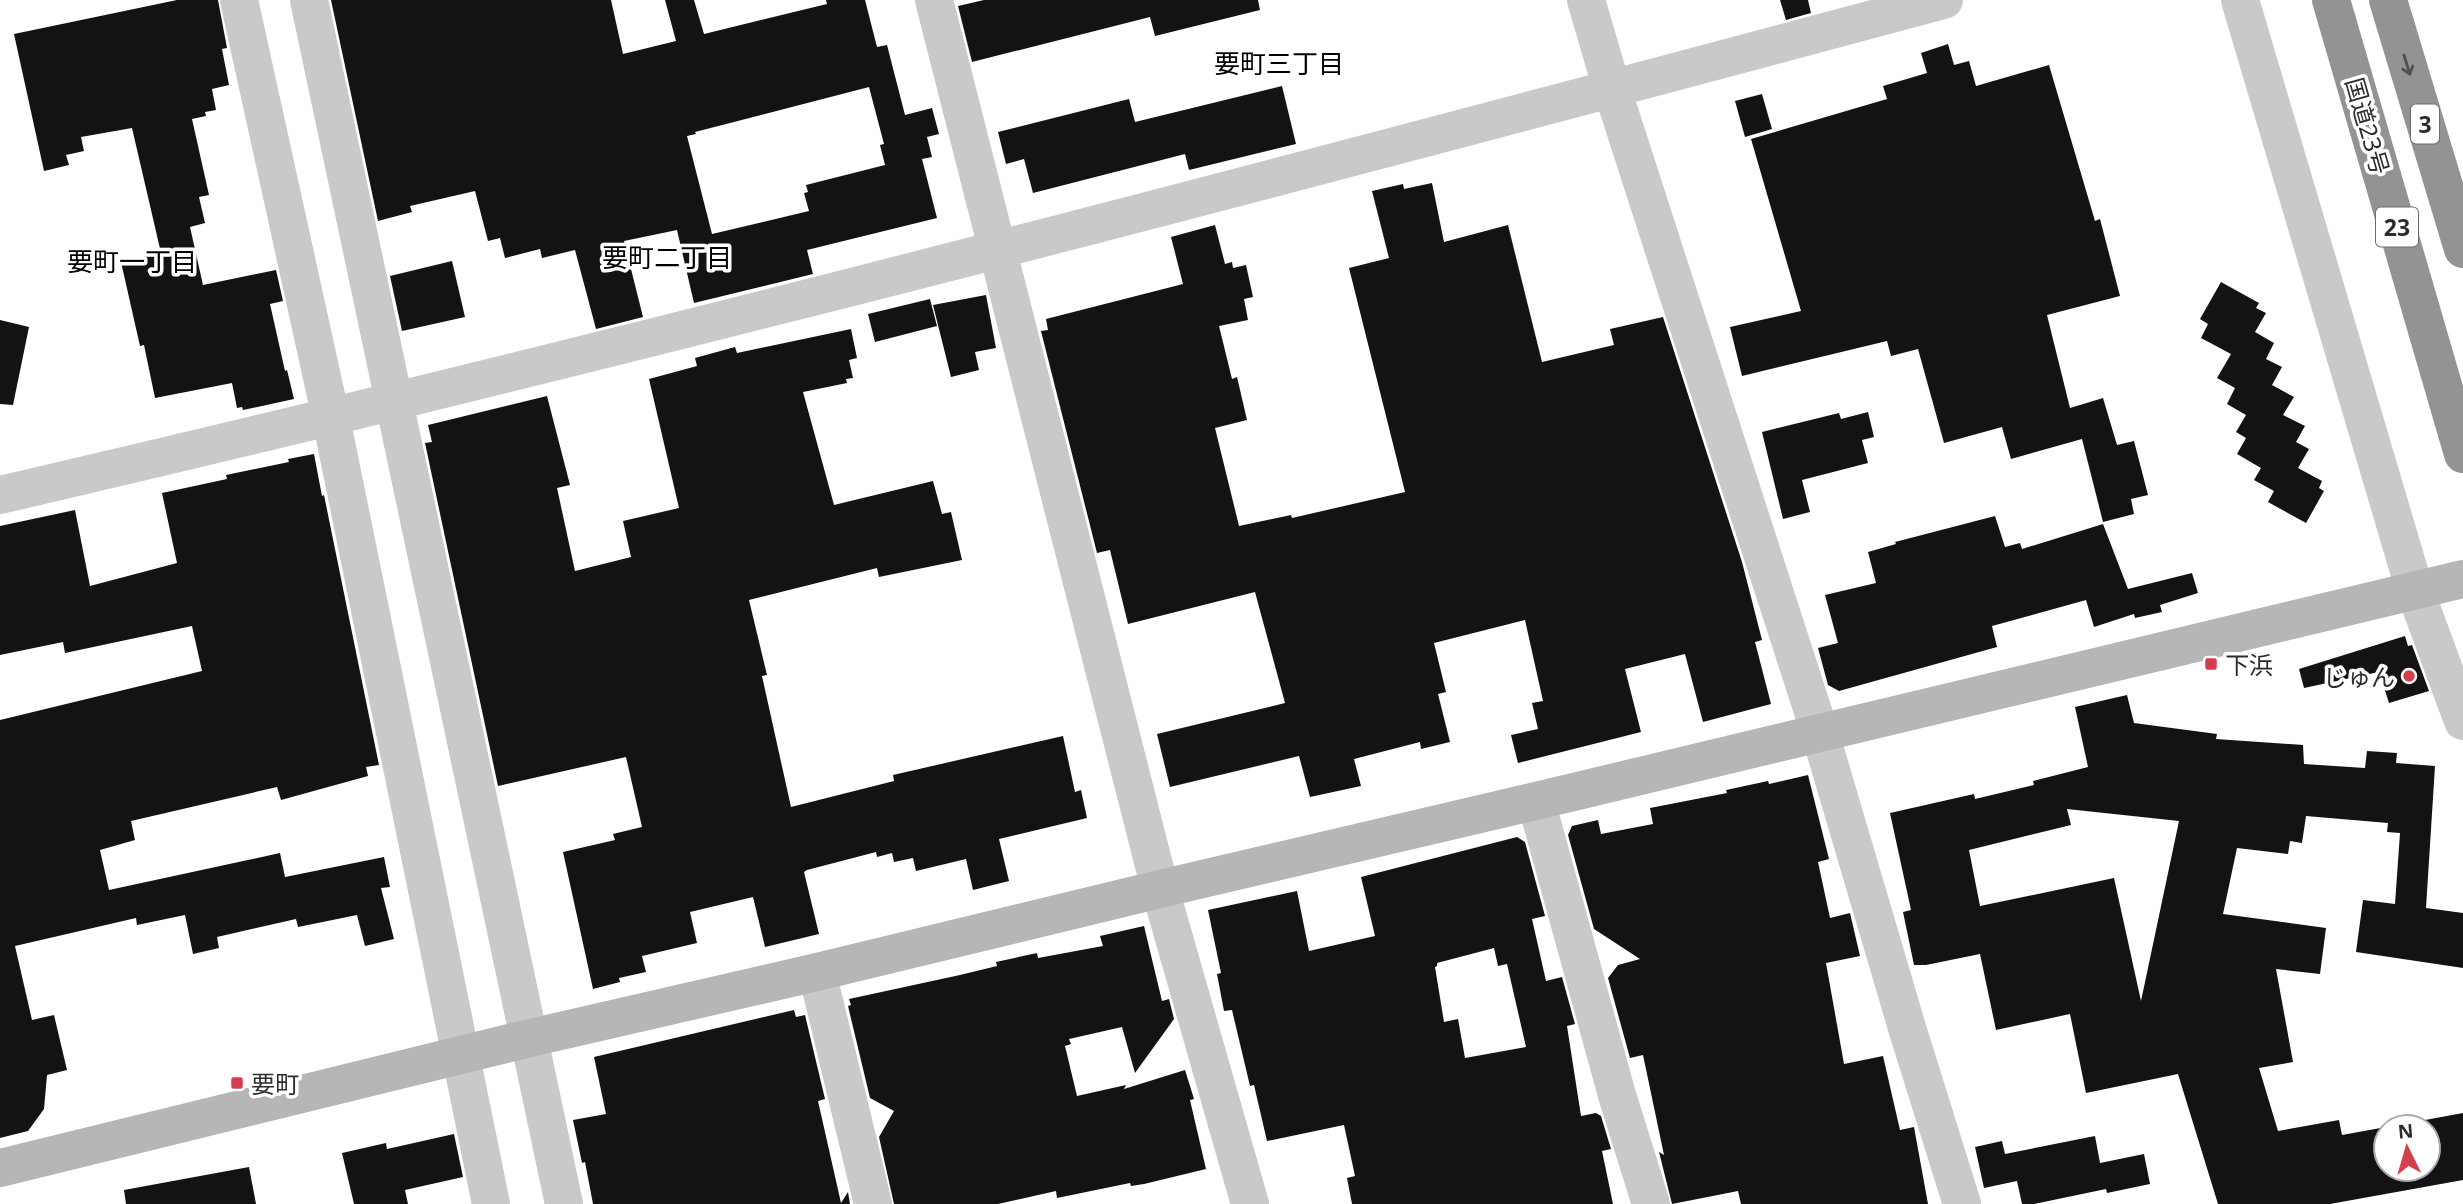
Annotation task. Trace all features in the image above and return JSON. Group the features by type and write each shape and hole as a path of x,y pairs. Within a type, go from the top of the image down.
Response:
{"highway":[{"name":"国道23号","path":"2331,0 2463,454"},
{"name":"3","path":"2339,0 2463,404"},
{"name":"3","path":"2388,0 2463,249"},
{"path":"2414,0 2463,161"}],"street":[{"path":"239,0 331,418 491,1204"},
{"path":"309,0 564,1204"},
{"path":"934,0 1160,888 1250,1204"},
{"path":"1586,0 1612,89 1820,733 1962,1204"},
{"path":"0,495 331,418 996,249 1944,0"},
{"path":"2240,0 2415,591 2463,720"},
{"path":"0,1168 530,1038 2463,579"},
{"path":"1536,801 1617,1095 1651,1204"},
{"path":"817,972 873,1204"}],"building":[{"path":"177,0 218,0 227,48 222,49 229,85 212,89 216,110 205,112 206,116 192,119 209,195 199,197 205,223 190,227 203,285 276,270 283,301 270,304 294,399 243,410 242,407 237,408 232,383 155,398 144,345 140,346 121,262 161,253 132,128 81,137 84,151 66,155 69,165 44,171 14,34"},
{"path":"331,0 611,0 623,54 676,41 665,0 694,0 704,34 827,4 826,0 865,0 877,47 887,45 905,115 932,108 939,134 927,137 932,157 922,159 937,218 807,250 813,274 694,303 677,230 624,241 643,317 596,329 575,250 542,258 540,249 505,258 500,238 488,241 475,191 410,206 412,212 378,221","holes":["869,87 884,144 880,145 885,165 806,185 808,192 804,193 809,211 712,234 687,136"]},
{"path":"984,0 1258,0 1260,10 1155,36 1150,17 972,62 958,6"},
{"path":"1780,0 1808,0 1811,13 1786,20"},
{"path":"1948,44 1954,65 1969,61 1976,86 2049,65 2095,221 2100,219 2120,296 2047,315 2070,408 2103,398 2117,445 2134,441 2148,495 2131,499 2134,514 2103,522 2082,439 2011,459 2002,427 1944,443 1918,349 1891,356 1887,341 1742,376 1730,327 1801,311 1751,139 1887,99 1883,86 1927,73 1921,53"},
{"path":"1282,86 1296,144 1189,170 1185,154 1033,193 1024,159 1006,164 998,132 1129,99 1135,122"},
{"path":"1762,94 1772,129 1745,137 1735,101"},
{"path":"1432,183 1444,242 1508,225 1542,362 1614,345 1610,329 1663,317 1742,562 1762,640 1755,642 1771,704 1703,722 1685,654 1625,669 1641,732 1518,763 1511,735 1538,729 1532,703 1543,701 1525,620 1434,643 1446,692 1438,694 1450,742 1421,749 1420,742 1354,759 1361,786 1310,797 1299,756 1170,787 1157,734 1285,703 1255,592 1128,624 1110,550 1097,553 1041,331 1048,330 1046,319 1183,284 1171,237 1215,225 1225,264 1232,262 1233,268 1246,265 1253,297 1244,299 1248,320 1219,326 1232,379 1237,377 1247,420 1215,428 1239,526 1291,515 1292,518 1405,492 1349,268 1389,258 1372,191 1403,184 1404,189"},
{"path":"452,261 465,317 402,331 390,276"},
{"path":"2221,282 2259,303 2256,308 2266,313 2255,332 2274,343 2266,359 2282,367 2272,385 2294,397 2283,415 2305,426 2296,442 2309,449 2298,468 2322,481 2319,488 2324,491 2306,523 2268,502 2274,491 2254,480 2261,468 2237,454 2246,438 2236,432 2246,415 2227,404 2235,388 2217,378 2231,354 2201,338 2208,324 2200,319"},
{"path":"986,295 996,348 975,352 979,370 951,377 933,305"},
{"path":"930,299 937,326 875,342 868,314"},
{"path":"0,320 29,327 13,405 0,404"},
{"path":"851,329 857,358 849,360 853,378 846,379 847,383 803,392 834,505 933,481 942,514 951,512 962,560 879,577 877,568 749,600 767,675 762,676 791,807 894,781 893,775 1063,736 1075,792 1081,790 1087,818 999,839 1009,881 973,890 966,859 916,871 913,858 894,862 892,853 877,857 876,852 807,870 804,872 819,934 765,947 753,897 690,912 697,943 642,956 646,972 619,978 620,982 593,989 563,852 615,840 613,834 642,827 626,757 498,786 425,443 432,442 428,425 547,396 570,485 557,488 575,571 631,557 623,521 679,508 649,379 697,366 695,358 735,347 737,353"},
{"path":"1868,412 1874,437 1862,440 1868,463 1802,480 1810,512 1783,519 1762,432 1839,413 1841,419"},
{"path":"314,454 379,765 366,767 368,776 281,800 277,787 131,821 135,840 100,850 109,890 280,853 285,877 384,857 390,887 381,888 394,939 365,946 357,915 298,927 296,919 217,937 219,948 193,954 185,915 137,925 136,918 15,946 32,1020 54,1015 67,1070 47,1075 44,1109 28,1131 0,1138 0,720 202,671 192,626 65,653 63,642 0,655 0,526 75,510 90,586 177,563 162,493 227,479 226,475"},
{"path":"1995,516 2005,547 2020,543 2022,549 2103,524 2128,589 2192,573 2198,593 2160,605 2162,612 2135,618 2134,614 2094,627 2086,600 1992,626 1997,647 1839,691 1828,685 1818,648 1838,643 1825,595 1876,583 1868,552 1896,544 1895,542"},
{"path":"2405,636 2408,646 2412,645 2429,691 2389,703 2379,672 2304,688 2299,669"},
{"path":"2127,695 2134,723 2217,734 2216,739 2303,745 2304,764 2365,768 2367,751 2397,753 2396,763 2435,766 2426,908 2463,913 2463,968 2356,952 2363,900 2395,904 2400,833 2387,832 2388,823 2306,816 2302,843 2290,841 2288,854 2237,848 2223,914 2326,928 2320,974 2276,969 2293,1062 2259,1068 2278,1131 2339,1120 2342,1135 2372,1130 2372,1183 2442,1183 2442,1117 2463,1113 2463,1180 2330,1204 2218,1204 2178,1074 2086,1093 2070,1014 1996,1030 1980,954 1914,965 1903,912 1911,910 1890,813 1974,794 1975,799 2034,785 2033,781 2088,767 2075,707","holes":["2067,809 2179,821 2141,1001 2114,878 1980,906 1969,850 2071,825"]},
{"path":"1808,775 1829,859 1818,862 1830,918 1850,913 1860,956 1826,963 1844,1064 1883,1056 1900,1130 1914,1127 1928,1204 1741,1204 1738,1191 1672,1204 1659,1152 1664,1155 1643,1055 1630,1058 1608,978 1618,965 1640,959 1594,929 1568,835 1572,826 1598,820 1601,834 1653,824 1650,808 1727,793 1726,790 1768,781 1769,784"},
{"path":"1517,837 1525,842 1545,916 1532,919 1546,981 1562,977 1575,1024 1567,1026 1581,1116 1596,1113 1601,1116 1611,1149 1602,1151 1613,1204 1352,1204 1347,1178 1355,1176 1344,1125 1267,1141 1254,1085 1250,1086 1232,1010 1224,1011 1217,974 1221,973 1208,910 1297,891 1309,951 1375,936 1361,877","holes":["1494,948 1498,966 1507,964 1526,1047 1465,1058 1458,1019 1444,1022 1435,967 1437,963"]},
{"path":"1144,926 1162,1001 1169,999 1174,1019 1135,1073 1122,1027 1069,1039 1071,1044 1065,1046 1077,1096 1126,1085 1124,1089 1185,1070 1194,1099 1190,1100 1206,1169 1144,1184 1131,1186 1130,1183 1057,1198 1056,1191 998,1204 894,1204 879,1137 894,1111 870,1098 848,1006 851,1005 849,999 997,966 996,962 1037,953 1038,958 1103,946 1100,936"},
{"path":"794,1010 796,1017 805,1015 825,1099 818,1101 841,1203 848,1192 850,1204 593,1204 573,1120 606,1114 594,1057"},
{"path":"454,1134 463,1177 405,1190 408,1204 354,1204 342,1153 386,1143 387,1149"},
{"path":"2095,1136 2100,1163 2144,1154 2150,1184 2107,1193 2106,1189 2034,1204 2022,1204 2017,1181 1984,1188 1975,1147 2002,1141 2005,1154"},
{"path":"249,1167 256,1204 126,1204 124,1190"}],"place":[{"name":"下浜","path":"2211,664"},
{"name":"じゅん","path":"2409,676"},
{"name":"要町","path":"237,1083"}],"district":[{"name":"要町三丁目","path":"1279,63"},
{"name":"要町二丁目","path":"667,257"},
{"name":"要町一丁目","path":"132,261"}]}
